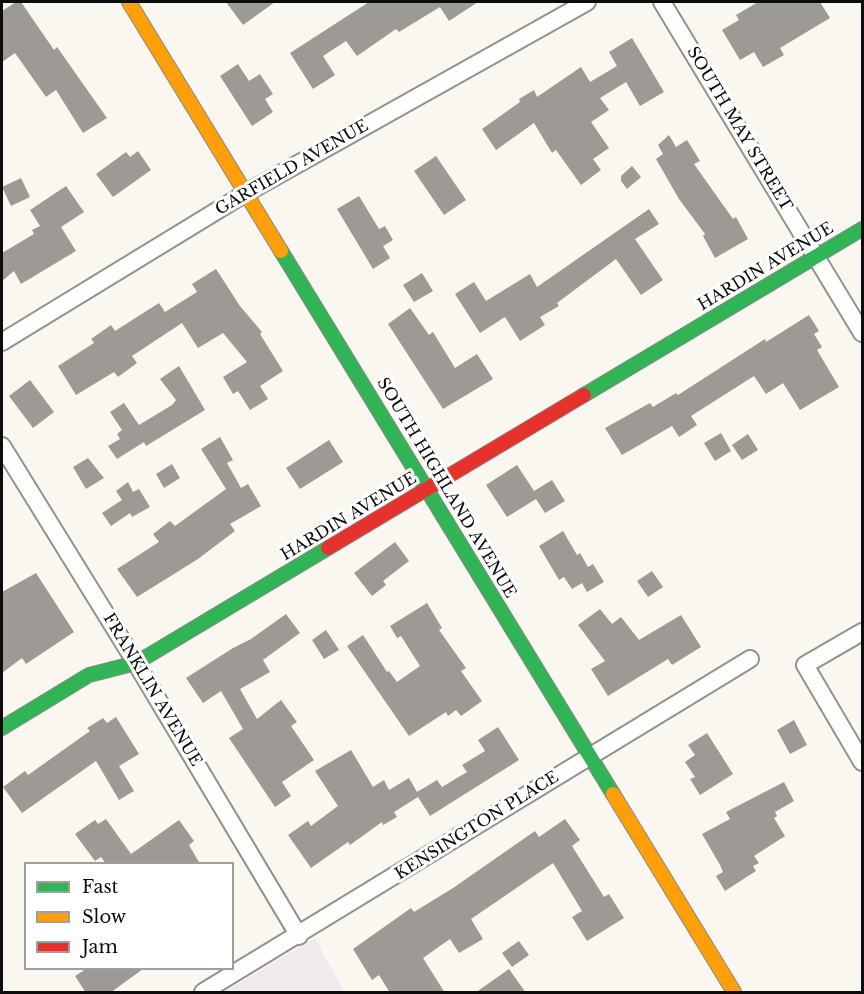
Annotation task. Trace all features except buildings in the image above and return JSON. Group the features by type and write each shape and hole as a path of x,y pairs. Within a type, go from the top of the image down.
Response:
{"street":[{"name":"SOUTH HIGHLAND AVENUE","path":"129,2 734,993"},
{"name":"GARFIELD AVENUE","path":"2,342 246,193 587,2"},
{"name":"SOUTH MAY STREET","path":"662,2 862,333"},
{"name":"HARDIN AVENUE","path":"2,728 89,675 136,663 862,229"},
{"name":"FRANKLIN AVENUE","path":"2,446 136,663 299,936"},
{"path":"862,632 805,665 862,762"},
{"name":"KENSINGTON PLACE","path":"203,993 750,659"}],"shaded area":[{"path":"315,938 344,992 224,992"}],"traffic: fast":[{"path":"584,395 862,229"},
{"path":"281,251 613,794"},
{"path":"2,728 89,675 136,663 328,548"}],"traffic: slow":[{"path":"129,2 281,251"},
{"path":"613,794 734,992"}],"traffic: jam":[{"path":"328,548 584,395"}]}
